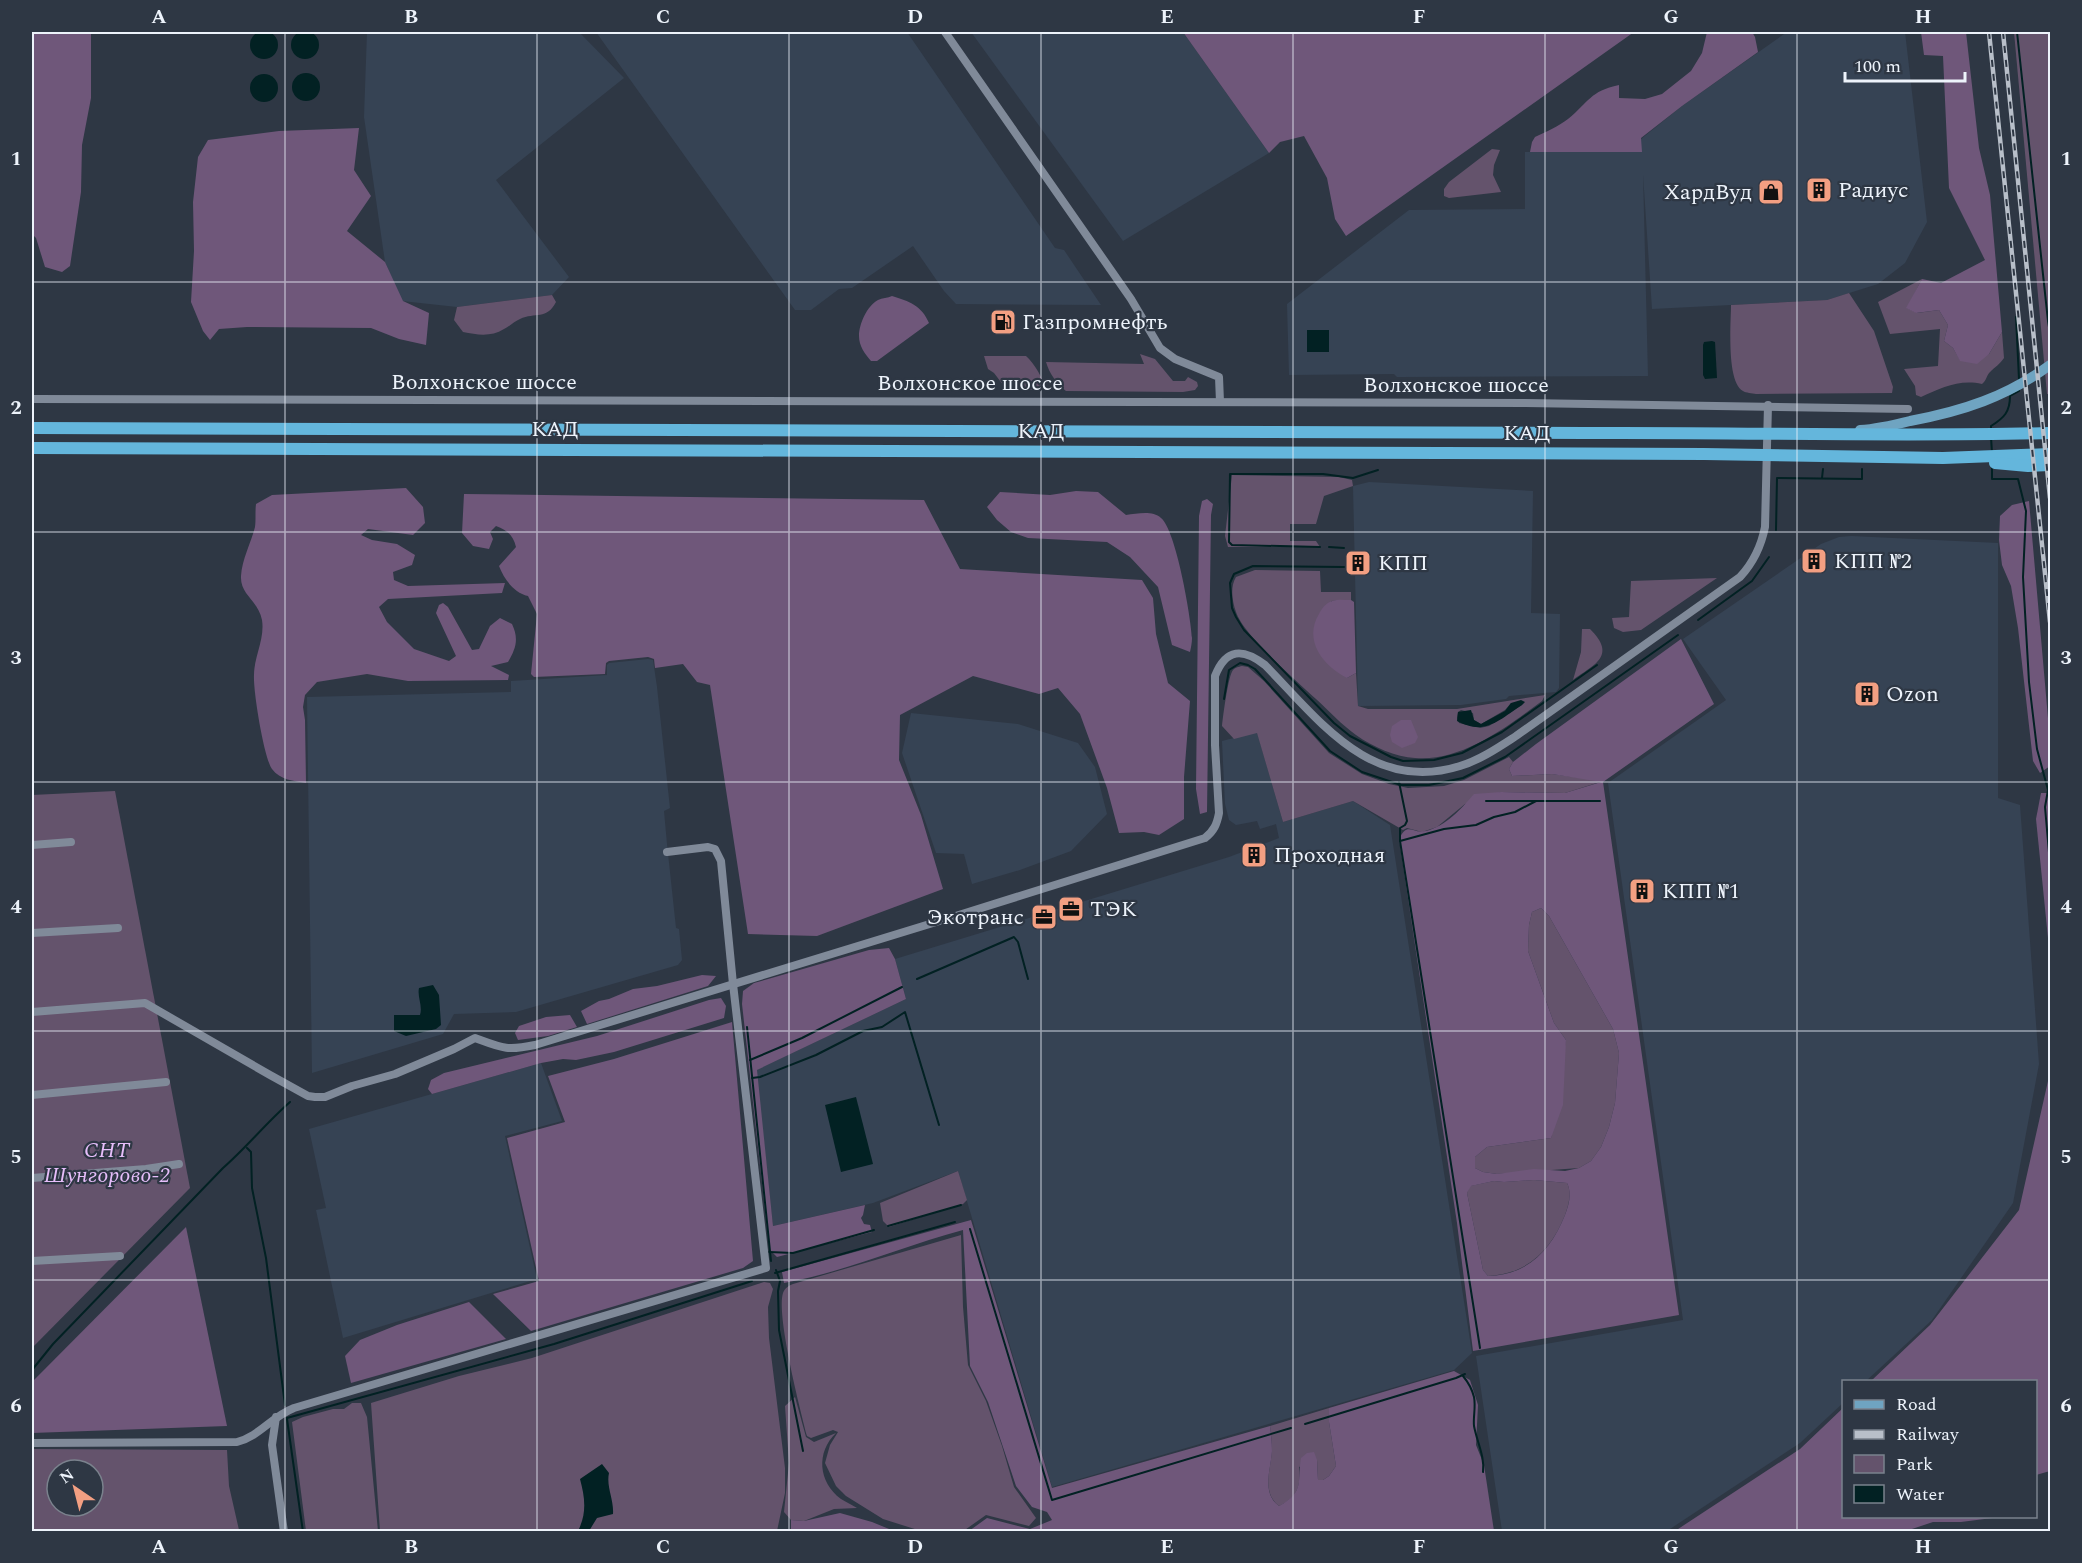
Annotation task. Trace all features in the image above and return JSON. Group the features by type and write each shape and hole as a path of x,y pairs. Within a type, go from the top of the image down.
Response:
{"highway":[{"name":"КАД","path":"32,428 1320,435 2050,433"},
{"name":"КАД","path":"32,448 1704,454 1943,458 2050,454"},
{"path":"1943,458 2028,466 2050,465"}],"main road":[{"path":"1805,435 1866,430 1951,413 2002,394 2032,378 2050,365"}],"street":[{"path":"945,32 1131,299 1160,348 1175,359 1219,377 1220,402"},
{"name":"Волхонское шоссе","path":"32,399 1220,402 1768,405 1908,409"},
{"path":"32,1012 145,1003 308,1096 325,1097 428,1060 475,1038 505,1049 545,1042 1205,838 1212,832 1219,813 1215,745 1215,676 1219,665 1234,654 1252,655 1265,665 1349,748 1367,759 1404,771 1433,772 1461,766 1516,736 1731,583 1749,567 1762,541 1765,527 1768,405"},
{"path":"32,845 71,842"},
{"path":"32,1443 237,1443 250,1439 282,1413 304,1405 766,1268 721,861 715,849 708,847 668,852"},
{"path":"32,933 118,928"},
{"path":"32,1095 166,1082"},
{"path":"32,1178 146,1169 179,1164"},
{"path":"32,1262 120,1256"},
{"path":"276,1418 272,1445 284,1532"}],"shaded area":[{"path":"32,32 91,32 91,98 82,145 81,192 70,266 62,272 45,267 36,238 32,234"},
{"path":"367,32 579,32 624,78 496,180 569,277 552,295 457,307 402,301 385,262 364,117"},
{"path":"596,32 907,32 1055,248 1064,250 1101,305 956,304 944,291 913,246 852,288 839,289 811,310 795,310"},
{"path":"971,32 1183,32 1269,153 1123,241"},
{"path":"1183,32 1634,32 1346,236 1335,219 1327,178 1304,136 1280,142 1269,153"},
{"path":"1707,32 1752,32 1758,52 1641,138 1642,152 1530,152 1535,137 1564,122 1602,90 1619,85 1619,98 1645,99 1662,94 1691,71 1702,53"},
{"path":"1787,32 1905,32 1927,222 1905,263 1878,284 1827,300 1652,309 1643,174 1648,376 1289,375 1287,304 1409,210 1525,209 1525,152 1641,152 1641,139 1682,106"},
{"path":"1921,32 1966,32 1979,148 1990,195 2002,332 1989,354 1977,364 1960,361 1953,348 1944,341 1948,325 1939,310 1916,313 1906,308 1922,279 1941,283 1985,260 1949,188 1943,56 1924,55"},
{"path":"359,128 354,170 371,196 347,231 385,262 403,301 429,313 426,345 399,339 371,328 247,327 219,329 210,340 203,331 191,302 194,251 193,202 198,157 208,140 279,131"},
{"path":"892,296 914,305 923,312 929,323 877,361 871,361 860,343 859,331 862,321 874,303"},
{"path":"1369,482 1533,491 1531,613 1560,614 1559,688 1556,692 1509,696 1506,699 1461,705 1358,706 1353,486"},
{"path":"406,488 423,507 425,523 413,535 368,529 361,535 372,540 397,544 415,555 412,565 393,572 394,580 408,586 505,583 502,593 388,599 379,607 387,622 414,649 449,661 456,656 436,613 439,605 443,603 448,607 472,650 479,649 490,626 500,618 512,624 516,639 511,657 508,662 491,666 509,675 508,680 408,681 367,674 317,682 305,695 303,707 306,783 283,778 275,773 269,762 255,695 254,668 262,634 262,620 257,607 241,583 243,563 255,527 256,504 272,495"},
{"path":"1076,491 1098,492 1126,515 1153,514 1161,518 1167,526 1186,594 1192,638 1190,652 1172,645 1158,587 1130,557 1107,542 1028,538 1011,532 987,507 1000,492 1050,495"},
{"path":"464,494 924,500 960,569 1142,580 1153,598 1156,634 1168,683 1190,701 1184,777 1184,819 1159,835 1144,832 1119,833 1107,788 1080,714 1058,688 1039,694 973,676 900,715 899,760 921,815 943,889 817,936 748,934 710,685 697,682 683,664 655,668 654,659 648,657 609,661 606,663 605,674 534,677 531,674 537,614 528,596 518,592 510,585 499,566 516,547 515,543 509,534 496,526 490,532 493,539 489,549 473,546 462,533"},
{"path":"1207,499 1213,504 1207,812 1200,814 1196,789 1199,516 1202,501"},
{"path":"2029,501 2050,741 2050,766 2040,773 2033,761 2018,628 2011,586 2002,565 1999,540 2000,516 2012,505"},
{"path":"1839,537 1998,543 1998,798 2020,805 2039,1064 2013,1203 1932,1320 1867,1380 1842,1380 1842,1404 1800,1443 1667,1531 1502,1531 1476,1356 1683,1320 1608,783 1726,700 1683,639 1821,544"},
{"path":"1334,600 1354,602 1356,673 1347,678 1330,667 1323,659 1314,643 1313,633 1320,612 1326,604"},
{"path":"1681,639 1714,704 1603,782 1679,1315 1473,1351 1457,1223 1399,839 1408,829 1426,831 1447,821 1474,794 1565,793 1601,782 1552,774 1512,776 1509,769 1513,762","holes":["1541,908 1549,916 1613,1029 1619,1053 1615,1103 1601,1147 1591,1161 1579,1168 1565,1171 1534,1169 1497,1174 1483,1172 1475,1168 1475,1157 1487,1147 1551,1138 1563,1105 1566,1040 1554,1023 1528,951 1532,912","1534,1180 1567,1183 1569,1203 1559,1228 1545,1249 1526,1265 1502,1275 1488,1276 1483,1270 1467,1193 1471,1186 1494,1181"]},
{"path":"653,660 657,687 670,808 664,811 676,928 679,929 682,960 678,965 516,1012 454,1014 443,1034 312,1073 307,697 511,692 511,681 607,675 609,663"},
{"path":"911,713 1018,724 1078,743 1095,767 1107,814 1071,851 1020,870 972,884 964,854 936,853 902,753"},
{"path":"1401,720 1411,720 1418,737 1415,743 1402,748 1392,742 1390,735 1392,726"},
{"path":"1257,732 1283,822 1353,801 1390,825 1472,1353 1454,1370 1052,1487 958,1171 873,1203 773,1226 756,1070 906,999 895,959 1229,857 1279,838 1276,824 1260,829 1257,821 1236,825 1229,820 1225,804 1222,741"},
{"path":"2041,793 2050,793 2050,958 2036,819"},
{"path":"889,948 895,959 906,999 757,1070 773,1226 865,1205 861,1218 864,1224 870,1225 872,1232 777,1257 770,1250 767,1228 742,1004 743,991 754,983 869,950"},
{"path":"702,975 716,976 708,986 587,1024 581,1011 599,1001 633,989 657,986"},
{"path":"721,998 726,1006 724,1018 614,1052 576,1060 563,1059 541,1063 432,1094 428,1089 431,1080 444,1073 597,1036"},
{"path":"570,1015 577,1027 548,1036 518,1040 515,1033 519,1026 546,1017"},
{"path":"732,1022 753,1261 743,1268 531,1331 493,1294 539,1281 507,1138 565,1122 548,1076 614,1059"},
{"path":"541,1063 562,1121 505,1136 537,1279 343,1338 316,1210 326,1208 309,1129"},
{"path":"2050,1072 2050,1471 2037,1475 2037,1380 1872,1380 1930,1325 2019,1210"},
{"path":"971,1220 1052,1488 1270,1426 1272,1451 1269,1488 1273,1501 1279,1506 1296,1491 1301,1458 1307,1453 1314,1452 1317,1460 1318,1480 1329,1476 1336,1466 1329,1408 1454,1371 1470,1380 1478,1405 1476,1445 1484,1465 1494,1531 969,1531 987,1518 1030,1529 1052,1520 1047,1512 1032,1507 1016,1486 988,1402 970,1366 963,1230 807,1278 784,1283 782,1272"},
{"path":"186,1227 227,1426 32,1433 32,1382"},
{"path":"469,1302 506,1339 351,1383 345,1356 360,1340 397,1325"},
{"path":"1842,1409 1842,1518 1992,1518 1961,1522 1933,1522 1903,1532 1675,1531 1800,1449"},
{"path":"840,1513 894,1531 791,1531 791,1520 804,1521"}],"green space":[{"path":"2014,32 2050,32 2050,394 2047,394"},
{"path":"1492,149 1500,150 1493,175 1501,192 1449,198 1444,196 1444,189 1449,182"},
{"path":"1922,279 1907,308 1917,313 1939,310 1948,325 1944,341 1953,348 1960,360 1989,354 2002,332 2004,358 1982,384 1958,384 1921,397 1916,395 1915,386 1904,369 1938,366 1940,329 1890,334 1878,302"},
{"path":"1849,293 1874,331 1893,387 1892,393 1756,394 1744,392 1734,376 1732,364 1731,305 1827,300"},
{"path":"552,295 556,302 549,311 520,319 499,332 479,334 463,332 454,320 457,307"},
{"path":"1140,354 1155,359 1173,381 1185,381 1188,377 1197,382 1198,386 1195,390 1183,392 1066,391 1054,378 1046,362 1144,364"},
{"path":"984,356 1026,356 1038,372 1045,390 1007,390 988,369"},
{"path":"1232,475 1339,477 1352,480 1353,486 1324,496 1316,524 1290,524 1290,541 1316,541 1320,547 1228,547 1225,536"},
{"path":"1255,570 1320,571 1321,592 1351,592 1351,600 1331,601 1347,678 1356,673 1358,706 1368,709 1457,709 1545,695 1542,701 1499,732 1467,749 1433,758 1400,756 1385,751 1346,727 1249,633 1241,622 1233,603 1232,590 1236,577","holes":["1511,703 1522,705 1489,726 1480,728 1459,723 1457,718 1461,710 1473,713 1474,720 1481,724 1505,710"]},
{"path":"1717,578 1641,630 1623,632 1614,628 1612,618 1629,617 1631,581"},
{"path":"1582,629 1590,629 1598,638 1602,646 1602,653 1595,664 1573,680 1581,652"},
{"path":"1248,667 1264,681 1329,753 1362,774 1389,784 1408,788 1444,786 1464,780 1509,757 1513,762 1509,769 1512,776 1552,774 1603,781 1565,793 1501,792 1465,804 1437,827 1422,832 1407,828 1403,830 1353,801 1283,822 1257,733 1234,739 1222,726 1231,674 1235,668"},
{"name":"СНТ Шунгорово-2","path":"115,791 190,1188 32,1348 32,795"},
{"path":"1541,908 1549,916 1613,1029 1619,1053 1615,1103 1601,1147 1591,1161 1579,1168 1497,1174 1483,1172 1475,1168 1475,1157 1487,1147 1551,1138 1566,1040 1554,1023 1528,951 1532,912"},
{"path":"958,1171 967,1200 963,1204 889,1227 883,1221 880,1203"},
{"path":"1534,1180 1567,1183 1569,1203 1559,1228 1545,1249 1526,1265 1515,1271 1488,1276 1483,1270 1467,1193 1470,1186 1494,1181"},
{"path":"961,1235 963,1307 968,1365 986,1401 1014,1487 1036,1518 1029,1526 986,1515 962,1532 921,1531 883,1519 846,1496 836,1486 825,1463 830,1445 838,1432 833,1430 811,1438 807,1436 799,1405 783,1321 783,1293 786,1288"},
{"path":"764,1282 770,1283 773,1289 768,1307 769,1338 785,1468 785,1493 777,1531 380,1531 371,1403 459,1376 532,1358"},
{"path":"795,1397 806,1437 814,1442 836,1433 825,1449 822,1467 824,1476 833,1492 857,1508 834,1509 804,1521 791,1520 784,1512 789,1463 785,1406"},
{"path":"352,1403 361,1403 367,1417 378,1531 306,1531 292,1422 333,1409 344,1409"},
{"path":"1329,1408 1336,1466 1323,1480 1318,1480 1317,1460 1299,1467 1298,1486 1294,1495 1279,1506 1273,1500 1269,1487 1272,1450 1270,1426"},
{"path":"32,1449 227,1450 229,1486 239,1530 32,1531"}],"water":[{"path":"264,31 274,35 278,45 274,55 264,59 254,55 250,45 254,35"},
{"path":"305,31 315,35 319,45 315,55 305,59 295,55 291,45 295,35"},
{"path":"306,73 316,77 320,87 316,97 306,101 296,97 292,87 296,77"},
{"path":"264,74 274,78 278,88 274,98 264,102 254,98 250,88 254,78"},
{"path":"1307,330 1329,330 1329,352 1307,352"},
{"path":"1704,342 1715,342 1717,378 1705,379 1703,345"},
{"path":"1521,700 1525,702 1522,705 1491,724 1476,727 1457,721 1458,712 1471,710 1474,720 1481,724 1505,711 1511,703"},
{"path":"433,985 439,995 441,1025 436,1029 406,1036 394,1031 394,1015 420,1015 419,988"},
{"path":"856,1097 873,1164 841,1172 825,1105"},
{"path":"602,1464 609,1473 608,1483 613,1514 597,1518 589,1531 578,1531 583,1518 584,1505 580,1479"}],"waterway":[{"path":"2017,32 2050,333"},
{"path":"2016,317 2019,379"},
{"path":"1991,429 1991,426 2005,414 2010,396 2019,391 2019,388"},
{"path":"1991,437 1992,453"},
{"path":"1992,467 1992,479 2018,479 2026,511 2023,577 2029,682 2037,749 2048,790 2045,807 2050,864"},
{"path":"1822,478 1823,469"},
{"path":"1776,530 1777,478 1862,479 1862,469"},
{"path":"1320,547 1232,545 1229,542 1230,474 1323,474 1353,478 1378,470"},
{"path":"1329,547 1344,548"},
{"path":"1698,620 1752,581 1769,557"},
{"path":"1344,567 1253,566 1234,574 1230,583 1232,608 1244,630 1334,723 1350,736 1391,757 1403,761 1434,760 1462,753 1502,732 1597,665"},
{"path":"1224,699 1229,670 1240,663 1248,665 1255,669 1330,751 1362,772 1401,785 1429,785 1463,778 1505,757 1678,635"},
{"path":"1399,782 1407,821 1400,828 1400,841 1480,1348"},
{"path":"1486,801 1600,801"},
{"path":"1400,841 1444,829 1476,825 1494,817 1515,812 1536,801"},
{"path":"917,979 1014,937 1018,942 1028,979"},
{"path":"750,1060 802,1038 902,987"},
{"path":"752,1078 816,1055 863,1031 882,1027 905,1012 939,1125"},
{"path":"747,1027 771,1261"},
{"path":"32,1370 53,1344 290,1102"},
{"path":"247,1148 251,1152 252,1188 266,1258 285,1405"},
{"path":"888,1226 961,1205"},
{"path":"775,1273 955,1222"},
{"path":"970,1229 1052,1500 1291,1428"},
{"path":"769,1252 793,1253 874,1230"},
{"path":"776,1270 780,1281 779,1330 803,1451"},
{"path":"287,1418 554,1344 752,1281"},
{"path":"1305,1424 1465,1374"},
{"path":"1463,1376 1474,1397 1474,1426 1482,1455 1483,1472"},
{"path":"287,1419 303,1532"}],"railway":[{"path":"1989,32 2050,622"},
{"path":"2003,32 2050,498"}],"place":[{"name":"Радиус","path":"1819,190"},
{"name":"ХардВуд","path":"1771,192"},
{"name":"Газпромнефть","path":"1003,322"},
{"name":"КПП №2","path":"1814,561"},
{"name":"КПП","path":"1358,563"},
{"name":"Ozon","path":"1867,694"},
{"name":"Проходная","path":"1254,855"},
{"name":"КПП №1","path":"1642,891"},
{"name":"ТЭК","path":"1071,909"},
{"name":"Экотранс","path":"1044,917"}]}
